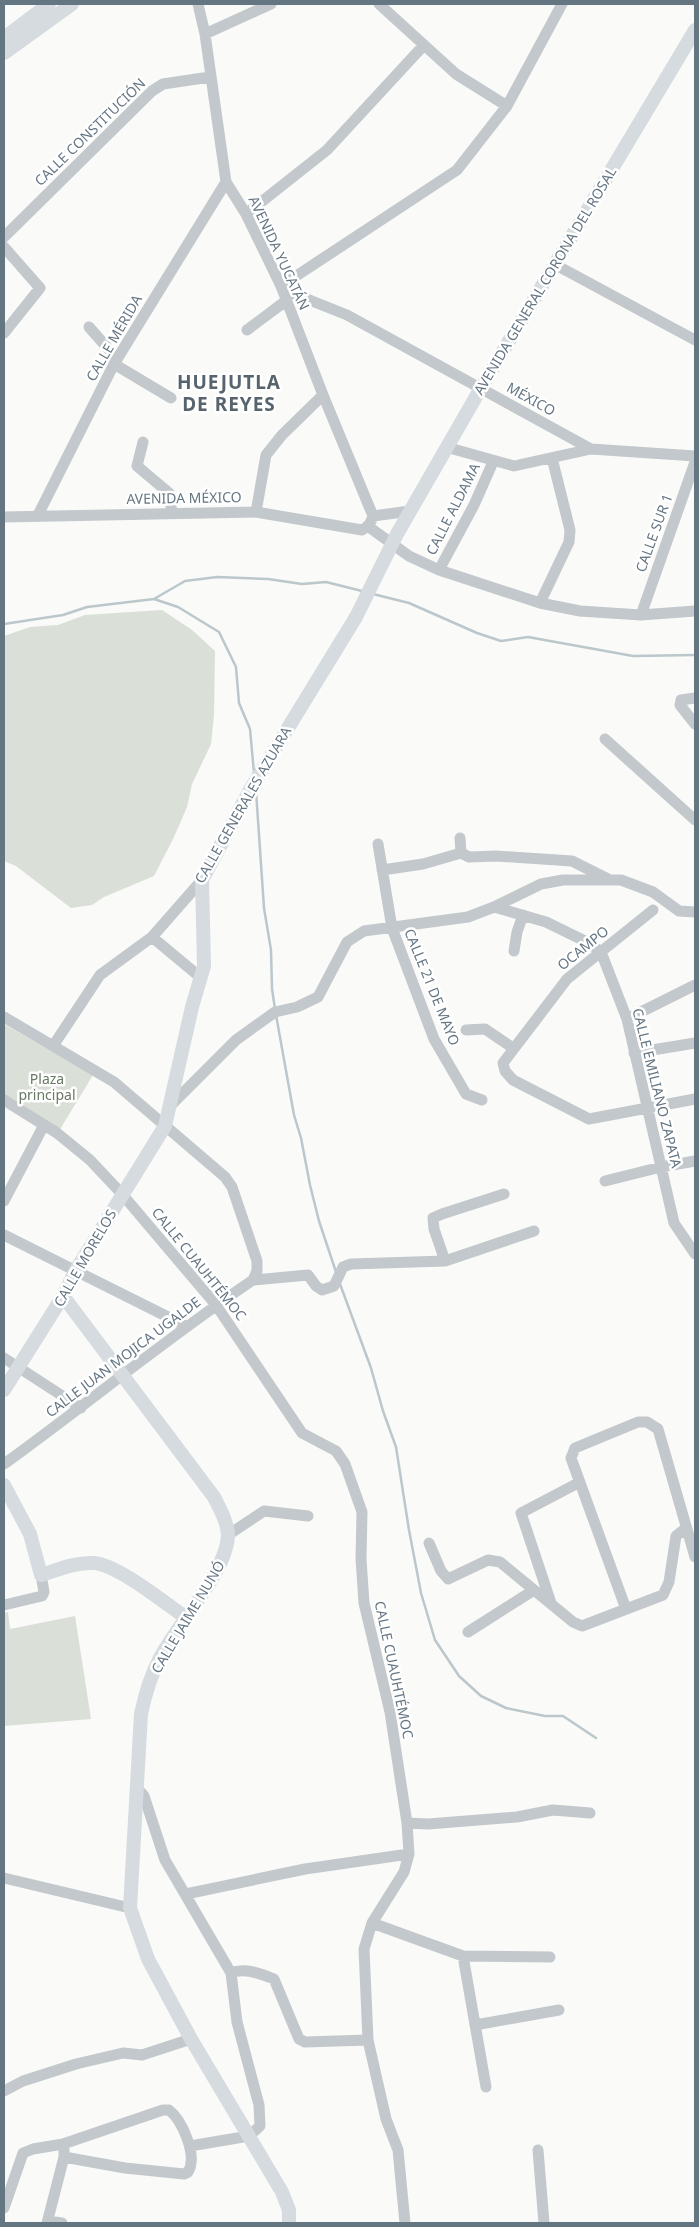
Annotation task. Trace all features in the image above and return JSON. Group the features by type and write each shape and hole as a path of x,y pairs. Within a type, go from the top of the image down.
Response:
{"main road":[{"path":"4,38 49,4"},
{"path":"4,53 72,4"},
{"name":"AVENIDA GENERAL CORONA DEL ROSAL","path":"397,534 554,264 695,30"},
{"name":"CALLE GENERALES AZUARA","path":"202,880 250,790 356,617 397,534"},
{"name":"CALLE MORELOS","path":"4,1390 165,1126 204,966 202,880"},
{"path":"63,1296 214,1497 223,1515 228,1534"},
{"path":"4,1485 30,1534 41,1575 70,1566 94,1562 122,1573 186,1617"},
{"name":"CALLE JAIME NUNÓ","path":"130,1908 141,1714 146,1690 159,1659 221,1564 228,1534"},
{"path":"130,1908 148,1959 191,2038 282,2192 289,2210 289,2223"}],"street":[{"name":"AVENIDA YUCATÁN","path":"198,4 206,34 210,77 226,182 246,214 283,292 368,524"},
{"path":"206,34 270,4"},
{"path":"378,4 456,74 507,106"},
{"path":"248,330 283,292 457,170 507,106 562,4"},
{"path":"246,214 327,150 424,45"},
{"name":"CALLE CONSTITUCIÓN","path":"4,237 152,91 163,84 210,77"},
{"name":"CALLE MÉRIDA","path":"38,515 114,364 226,182"},
{"path":"4,247 40,288 4,333"},
{"path":"554,264 695,340"},
{"name":"MÉXICO","path":"283,292 347,315 591,449 695,456"},
{"path":"89,327 111,352 114,364 171,398"},
{"path":"256,512 266,455 282,435 322,395"},
{"path":"143,442 137,466 169,493 172,513"},
{"path":"446,447 493,462 514,466 591,449"},
{"path":"540,602 569,542 570,530 552,458"},
{"name":"CALLE ALDAMA","path":"439,570 474,506 493,462"},
{"name":"CALLE SUR 1","path":"641,614 695,462"},
{"path":"368,524 410,511"},
{"name":"AVENIDA MÉXICO","path":"4,517 256,512 368,524"},
{"path":"368,524 409,556 439,570 540,602 580,611 641,614 695,611"},
{"path":"695,698 681,700 680,705 695,724"},
{"path":"605,739 695,820"},
{"path":"460,838 461,853"},
{"name":"CALLE 21 DE MAYO","path":"378,844 392,928 434,1039 466,1094 482,1100"},
{"path":"382,870 423,864 461,853 469,857 496,856 572,861 610,880"},
{"name":"CALLE GENERALES AZUARA","path":"53,1046 100,974 152,937 202,880"},
{"path":"170,1106 236,1040 275,1012 298,1007 318,997 347,942 364,931 468,917 494,907 541,884 563,880 621,880 652,892 679,911 695,912"},
{"path":"494,907 523,915 563,931 589,943 601,952"},
{"name":"OCAMPO","path":"649,1106 589,1119 513,1080 505,1071 503,1063 567,979 653,910"},
{"path":"514,951 517,932 523,915"},
{"path":"152,937 200,977"},
{"name":"CALLE EMILIANO ZAPATA","path":"601,952 627,1019 634,1053 649,1106 674,1223 695,1254"},
{"path":"627,1019 695,985"},
{"path":"4,1017 114,1082 225,1177 232,1187 257,1261 255,1276 308,1275 316,1286 322,1290 334,1286 343,1267 351,1264 445,1261 534,1231"},
{"path":"466,1030 485,1029 513,1048"},
{"path":"634,1053 695,1043"},
{"path":"649,1106 695,1099"},
{"name":"CALLE CUAUHTÉMOC","path":"4,1100 57,1133 90,1160 122,1194 216,1305 302,1433 336,1451 345,1464 362,1512 361,1559 364,1602 390,1712 407,1823 409,1854 404,1872 372,1922 364,1949 368,2040 386,2118 398,2150 405,2223"},
{"path":"4,1201 44,1125"},
{"path":"606,1181 661,1167 695,1162"},
{"path":"445,1261 434,1229 433,1218 504,1194"},
{"path":"4,1235 186,1326"},
{"name":"CALLE JUAN MOJICA UGALDE","path":"4,1464 82,1408 186,1326 255,1276"},
{"path":"4,1358 82,1408"},
{"path":"626,1610 570,1458 575,1448 638,1422 646,1422 658,1429 695,1557"},
{"path":"551,1604 521,1513 580,1482"},
{"path":"228,1534 264,1512 308,1516"},
{"path":"429,1543 441,1572 448,1579 488,1560 500,1562 551,1604 582,1626 663,1595 670,1582 676,1536 686,1528"},
{"path":"4,1605 42,1596 44,1592 41,1575"},
{"path":"468,1632 534,1590"},
{"path":"136,1787 144,1796 165,1860 231,1973 237,2022 259,2105 260,2126 249,2136 190,2146"},
{"path":"407,1823 428,1824 517,1817 552,1810 590,1813"},
{"path":"186,1894 305,1869 409,1854"},
{"path":"4,1878 130,1908"},
{"path":"372,1922 463,1956 550,1957"},
{"path":"463,1956 486,2087"},
{"path":"231,1973 238,1970 263,1975 274,1980 299,2039 306,2042 368,2040"},
{"path":"475,2025 559,2010"},
{"path":"4,2091 23,2081 76,2064 123,2053 142,2056 191,2038"},
{"path":"4,2208 23,2153 33,2149 63,2144 169,2110 174,2114 190,2146 191,2167 184,2174 125,2168 64,2157"},
{"path":"62,2223 48,2222 64,2157 63,2144"},
{"path":"538,2150 544,2223"}],"green space":[{"path":"162,610 192,630 215,651 214,715 211,744 192,784 187,807 154,876 104,897 92,905 71,908 16,866 4,861 4,636 30,627 58,625 85,615"},
{"name":"Plaza principal","path":"4,1024 93,1075 59,1131 4,1097"},
{"path":"8,1612 10,1629 75,1616 91,1719 4,1726 4,1613"}],"waterway":[{"path":"4,624 63,615 87,607 154,599 185,581 217,577 268,579 302,584 326,582 362,591"},
{"path":"373,594 409,603 477,633 501,641 528,637 633,656 695,655"},
{"path":"154,599 178,607 219,632 236,667 239,703 250,729 254,773"},
{"path":"256,791 264,908 271,950 272,989 275,1009"},
{"path":"276,1015 294,1115 301,1138 310,1185 319,1221 336,1272"},
{"path":"340,1284 371,1368 383,1411 396,1447 421,1593 435,1640 459,1676 481,1696 506,1708 545,1716 563,1716 596,1738"}],"district":[{"name":"HUEJUTLA DE REYES","path":"229,393"}]}
